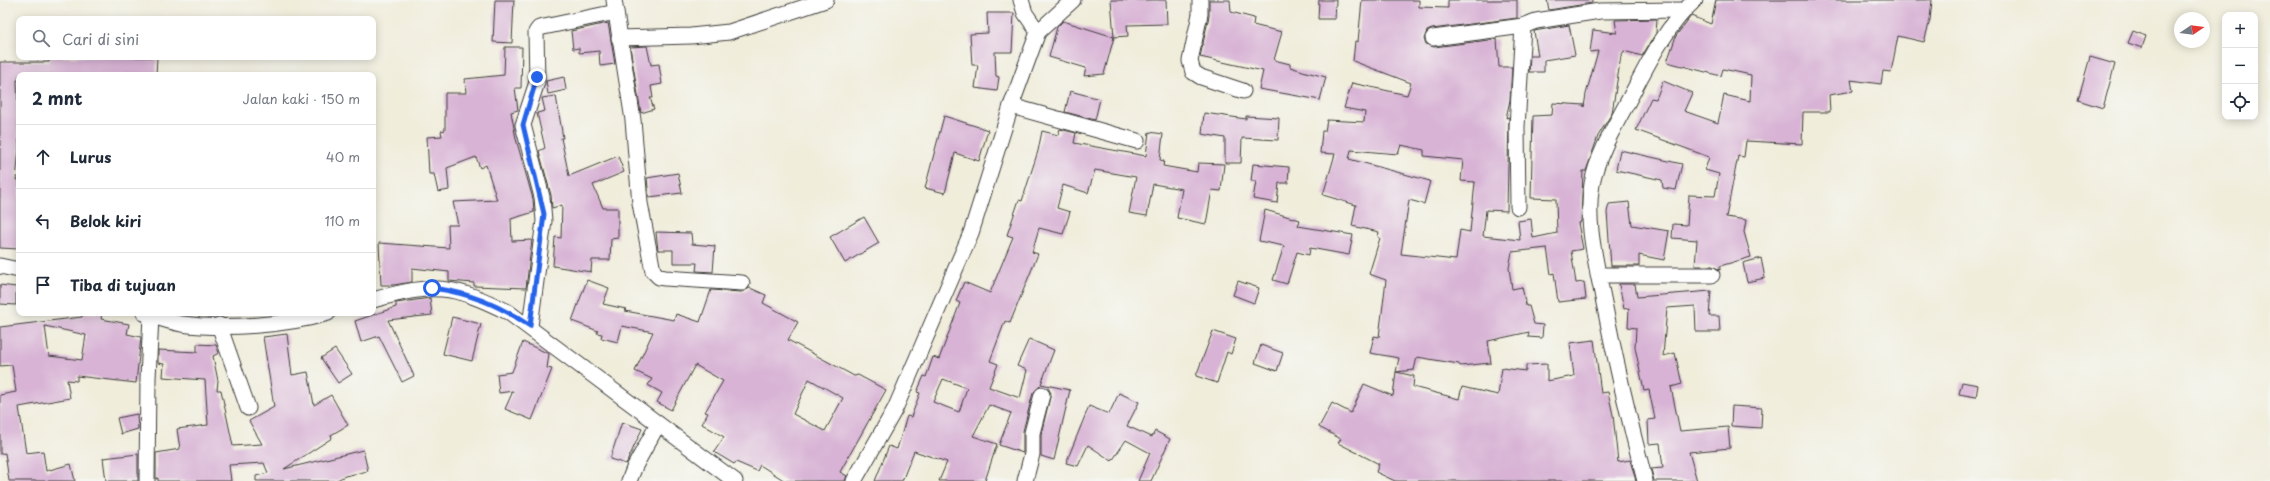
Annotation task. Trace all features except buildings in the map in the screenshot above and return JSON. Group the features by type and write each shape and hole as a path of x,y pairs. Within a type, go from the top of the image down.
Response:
{"street":[{"path":"619,38 691,36 729,32 826,0"},
{"path":"1021,0 1025,13 1038,32"},
{"path":"854,481 895,409 968,240 1011,106 1038,32 1073,0"},
{"path":"1200,0 1200,14 1190,61 1194,72 1201,77 1243,91"},
{"path":"1645,481 1618,374 1598,275 1591,224 1592,184 1610,137 1645,69 1683,10 1695,0"},
{"path":"530,326 544,221 542,197 523,125 537,82 536,32 539,28 615,6 633,120 640,203 653,271 659,277 665,278 742,284"},
{"path":"1433,38 1523,26 1536,21 1600,11 1683,10"},
{"path":"1518,207 1517,127 1523,26"},
{"path":"1011,106 1137,140"},
{"path":"0,266 16,269"},
{"path":"1598,275 1712,275"},
{"path":"376,299 412,289 432,288 459,291 483,299 530,326 735,481"},
{"path":"147,316 147,481"},
{"path":"154,316 182,324 219,325 300,320 316,316"},
{"path":"219,325 248,408"},
{"path":"1025,481 1032,454 1032,433 1042,395"},
{"path":"630,481 658,424"}],"route":[{"path":"432,288 459,291 483,299 530,326 544,230 544,214 542,197 523,121 536,88 537,77"}]}
